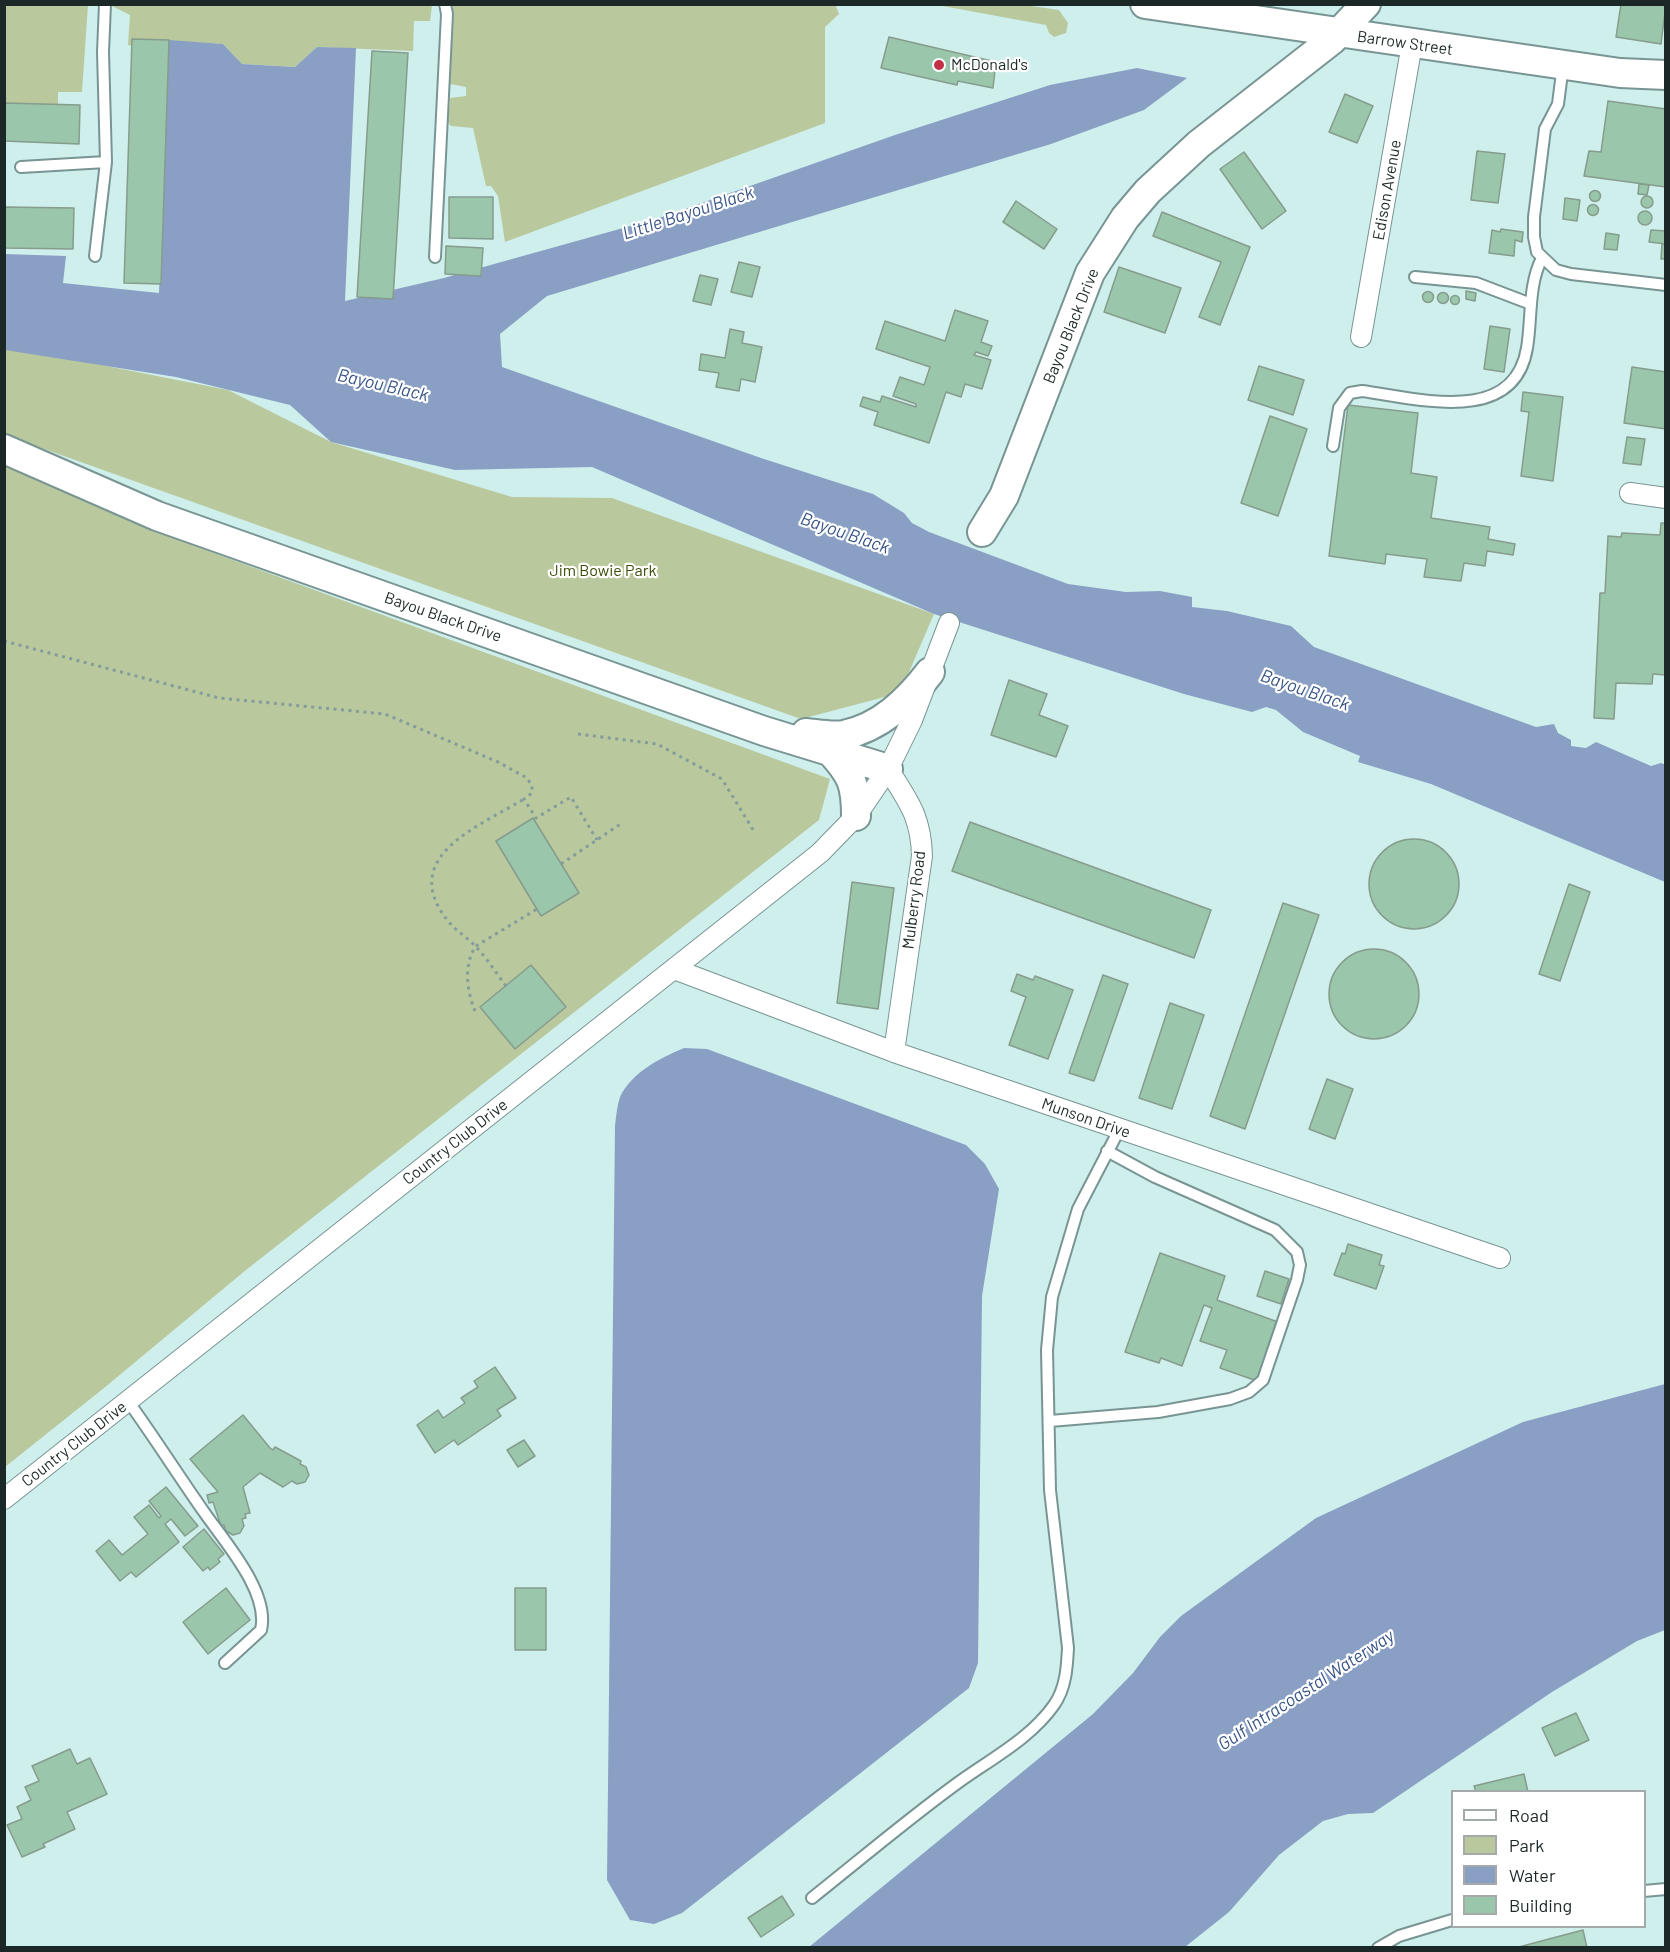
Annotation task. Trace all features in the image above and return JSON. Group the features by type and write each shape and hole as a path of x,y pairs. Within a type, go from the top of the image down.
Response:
{"street":[{"name":"Barrow Street","path":"1145,4 1180,7 1338,33 1620,73 1665,75"},
{"name":"Bayou Black Drive","path":"982,532 1004,496 1090,273 1125,218 1148,191 1199,144 1338,33 1366,4"},
{"name":"Edison Avenue","path":"1361,337 1412,44"},
{"name":"Bayou Black Drive","path":"4,449 157,516 764,730 888,769"},
{"path":"1630,493 1665,498"},
{"path":"888,769 912,720 949,623"},
{"path":"764,730 842,735 872,725 910,698 930,672"},
{"path":"831,752 847,770 854,783 856,816"},
{"name":"Country Club Drive","path":"4,1499 820,853 856,816 888,769"},
{"name":"Mulberry Road","path":"888,769 917,817 921,832 922,856 894,1052"},
{"name":"Munson Drive","path":"674,969 894,1052 1500,1258"}],"lane":[{"path":"95,256 106,162 103,52 105,4"},
{"path":"435,257 447,14 445,4"},
{"path":"1563,65 1558,104 1545,129 1534,217 1534,237 1542,258 1556,270 1571,274 1665,285"},
{"path":"21,167 106,162"},
{"path":"1333,446 1338,408 1350,393 1362,391 1451,403 1474,401 1500,391 1518,374 1523,363 1537,268 1542,258"},
{"path":"1415,277 1476,283 1531,304"},
{"path":"812,1898 919,1812 1023,1735 1056,1703 1067,1668 1068,1648 1053,1532 1047,1350 1052,1297 1078,1209 1119,1130"},
{"path":"1050,1421 1158,1412 1230,1399 1249,1392 1263,1380 1297,1280 1300,1265 1297,1252 1275,1230 1155,1177 1107,1151"},
{"path":"128,1401 203,1511 233,1550 250,1579 262,1619 261,1630 225,1664"},
{"path":"1646,1891 1665,1889"},
{"path":"1378,1947 1399,1936 1451,1920"}],"path":[{"path":"4,641 219,698 385,714 498,762 527,778 532,786 532,793 460,837 442,853 433,868 430,883 435,902 458,932 476,946 506,986"},
{"path":"579,734 657,744 722,779 754,833"},
{"path":"524,799 536,818 571,797 597,840"},
{"path":"561,864 622,823"},
{"path":"475,1011 470,998 468,967 470,954 476,946 537,909"}],"green space":[{"path":"835,4 839,14 825,27 825,123 505,242 498,196 491,186 486,186 473,128 451,126 448,122 450,98 466,96 466,87 450,84 453,5"},
{"path":"5,5 88,5 82,92 58,92 58,105 5,103"},
{"path":"110,5 432,5 430,21 414,21 413,51 317,47 295,67 242,64 223,44 132,39 132,46 128,45 130,15"},
{"path":"937,5 1024,5 1059,10 1068,23 1066,33 1054,37 1049,33 1046,25"},
{"name":"Jim Bowie Park","path":"5,346 228,390 331,442 512,497 612,498 934,614 900,693 801,719 5,435"},
{"path":"5,466 151,530 830,779 819,820 246,1270 5,1467"}],"water":[{"path":"169,40 223,44 242,64 295,67 317,47 356,48 345,301 444,278 659,218 895,135 1050,85 1137,68 1187,78 1144,110 1051,144 547,296 500,334 502,367 761,458 873,494 904,513 912,523 929,532 1068,584 1126,592 1160,591 1192,597 1192,607 1227,611 1291,626 1314,647 1536,727 1554,724 1558,733 1571,740 1571,746 1586,748 1596,742 1651,766 1661,763 1666,765 1665,882 1431,784 1358,762 1360,756 1303,732 1276,710 1266,707 1252,712 1184,694 934,614 592,467 455,470 331,442 290,405 176,377 5,350 4,254 66,256 63,283 159,293"},
{"path":"684,1048 707,1049 966,1145 985,1164 999,1189 982,1296 978,1663 969,1688 682,1913 654,1924 630,1920 607,1880 615,1126 620,1097 631,1081 665,1056"},
{"name":"Gulf Intracoastal Waterway","path":"1665,1384 1665,1630 1637,1641 1552,1692 1373,1813 1348,1814 1323,1821 1279,1855 1229,1912 1185,1947 809,1947 1093,1714 1133,1673 1160,1637 1181,1616 1316,1518 1523,1422"}],"building":[{"path":"1621,4 1666,4 1661,44 1616,37"},
{"name":"McDonald's","path":"889,37 996,62 993,88 958,81 957,85 881,68"},
{"path":"132,39 169,40 161,284 124,283"},
{"path":"372,51 408,53 393,299 357,297"},
{"path":"1345,94 1373,106 1357,143 1329,132"},
{"path":"1608,101 1666,109 1666,187 1584,176 1589,151 1601,152"},
{"path":"4,103 80,105 79,144 4,141"},
{"path":"1477,151 1505,154 1498,203 1471,200"},
{"path":"1244,152 1286,211 1262,229 1220,169"},
{"path":"1639,184 1649,185 1647,195 1638,194"},
{"path":"1595,190 1601,196 1595,202 1589,196"},
{"path":"1649,196 1652,197 1652,207 1645,208 1642,207 1641,200 1642,197"},
{"path":"449,197 493,197 493,239 449,238"},
{"path":"1565,198 1580,200 1577,221 1563,219"},
{"path":"1016,201 1057,229 1044,249 1003,222"},
{"path":"1593,204 1599,210 1593,216 1587,210"},
{"path":"4,207 74,208 73,249 4,248"},
{"path":"1645,211 1650,213 1652,218 1650,223 1645,225 1640,223 1638,218 1640,213"},
{"path":"1162,212 1250,247 1220,325 1199,317 1221,262 1153,236"},
{"path":"1501,229 1523,232 1522,242 1515,240 1514,256 1489,253 1492,230 1500,232"},
{"path":"1651,230 1666,231 1666,244 1649,242"},
{"path":"1606,233 1619,235 1617,250 1604,249"},
{"path":"1662,244 1666,244 1666,259 1661,259"},
{"path":"446,246 483,248 481,276 445,274"},
{"path":"739,262 760,267 752,297 731,292"},
{"path":"1119,267 1181,288 1165,333 1104,312"},
{"path":"700,275 718,279 711,305 693,301"},
{"path":"1428,291 1434,297 1428,303 1422,297"},
{"path":"1466,291 1476,293 1475,301 1466,299"},
{"path":"1443,292 1449,298 1443,304 1437,298"},
{"path":"1455,295 1460,300 1455,305 1450,300"},
{"path":"955,310 988,321 981,342 992,346 988,356 976,352 974,355 991,360 982,389 965,384 961,397 946,392 929,443 874,425 878,412 860,406 863,397 880,402 882,396 916,407 916,404 893,396 900,377 924,385 930,367 876,349 885,321 945,341"},
{"path":"1490,326 1510,329 1504,372 1484,369"},
{"path":"730,329 744,332 742,343 762,347 755,382 741,379 739,391 716,387 719,373 699,370 701,354 725,358"},
{"path":"1259,366 1304,380 1293,415 1248,400"},
{"path":"1632,367 1666,372 1666,429 1624,423"},
{"path":"1523,392 1563,397 1553,481 1521,476 1529,412 1521,411"},
{"path":"1348,405 1418,413 1411,473 1437,477 1431,518 1490,527 1488,539 1515,544 1513,555 1487,551 1485,566 1464,563 1461,581 1424,577 1427,559 1386,554 1385,564 1329,556"},
{"path":"1270,416 1307,429 1278,516 1241,503"},
{"path":"1627,437 1645,439 1641,465 1623,463"},
{"path":"1661,523 1666,523 1666,675 1653,674 1652,684 1616,683 1614,719 1594,718 1600,593 1605,593 1608,536 1621,537 1622,533 1660,535"},
{"path":"1009,680 1047,694 1039,715 1068,726 1056,757 991,735"},
{"path":"533,818 579,893 541,916 496,841"},
{"path":"970,822 1211,910 1194,958 952,871"},
{"path":"1414,839 1431,842 1446,852 1456,867 1459,884 1456,901 1446,916 1431,926 1414,929 1397,926 1382,916 1372,901 1369,884 1372,867 1382,852 1397,842"},
{"path":"852,882 894,888 878,1009 837,1003"},
{"path":"1569,884 1590,892 1560,981 1539,974"},
{"path":"1283,903 1319,915 1245,1129 1210,1116"},
{"path":"1374,949 1391,952 1406,962 1416,977 1419,994 1416,1011 1406,1026 1391,1036 1374,1039 1357,1036 1342,1026 1332,1011 1329,994 1332,977 1342,962 1357,952"},
{"path":"531,965 566,1007 515,1049 480,1007"},
{"path":"1017,974 1033,980 1035,976 1073,990 1048,1059 1009,1045 1026,997 1011,991"},
{"path":"1103,975 1128,984 1094,1081 1069,1073"},
{"path":"1170,1003 1204,1015 1172,1109 1139,1098"},
{"path":"1327,1079 1353,1089 1335,1139 1309,1129"},
{"path":"1348,1244 1382,1255 1379,1265 1384,1266 1376,1289 1334,1275"},
{"path":"1160,1253 1225,1276 1217,1300 1278,1322 1257,1381 1220,1368 1227,1350 1200,1341 1212,1308 1204,1305 1182,1366 1161,1358 1159,1363 1125,1352"},
{"path":"1265,1271 1289,1279 1281,1304 1257,1296"},
{"path":"495,1367 516,1398 497,1410 501,1416 458,1445 454,1440 435,1453 417,1425 438,1410 443,1418 465,1403 461,1398 478,1387 474,1381"},
{"path":"243,1415 270,1448 273,1450 275,1447 301,1461 300,1464 306,1467 309,1475 305,1482 297,1484 292,1481 283,1487 260,1473 243,1487 250,1513 245,1514 246,1518 242,1519 244,1526 240,1533 233,1535 226,1531 224,1525 221,1526 213,1502 209,1503 207,1495 218,1492 190,1459"},
{"path":"524,1440 535,1456 518,1467 507,1450"},
{"path":"166,1487 198,1526 185,1536 171,1519 165,1524 179,1542 136,1577 131,1572 120,1581 96,1551 109,1540 122,1555 148,1534 134,1517 149,1505 159,1518 161,1516 149,1501"},
{"path":"204,1529 224,1554 218,1559 220,1562 210,1570 208,1567 203,1571 183,1547"},
{"path":"226,1588 250,1620 208,1654 183,1622"},
{"path":"515,1588 546,1588 546,1650 515,1650"},
{"path":"1576,1713 1589,1740 1555,1756 1542,1728"},
{"path":"70,1749 77,1764 90,1758 107,1794 67,1812 75,1829 43,1844 45,1847 22,1857 7,1825 22,1819 17,1807 31,1800 25,1787 39,1781 32,1766"},
{"path":"1524,1774 1528,1790 1475,1790 1474,1786"},
{"path":"782,1896 794,1915 761,1937 748,1918"},
{"path":"1583,1930 1587,1948 1515,1948"}],"place":[{"name":"McDonald's","path":"939,65"}],"water label":[{"name":"Little Bayou Black","path":"688,213"},
{"name":"Bayou Black","path":"383,385"},
{"name":"Bayou Black","path":"845,533"},
{"name":"Bayou Black","path":"1305,690"}]}
